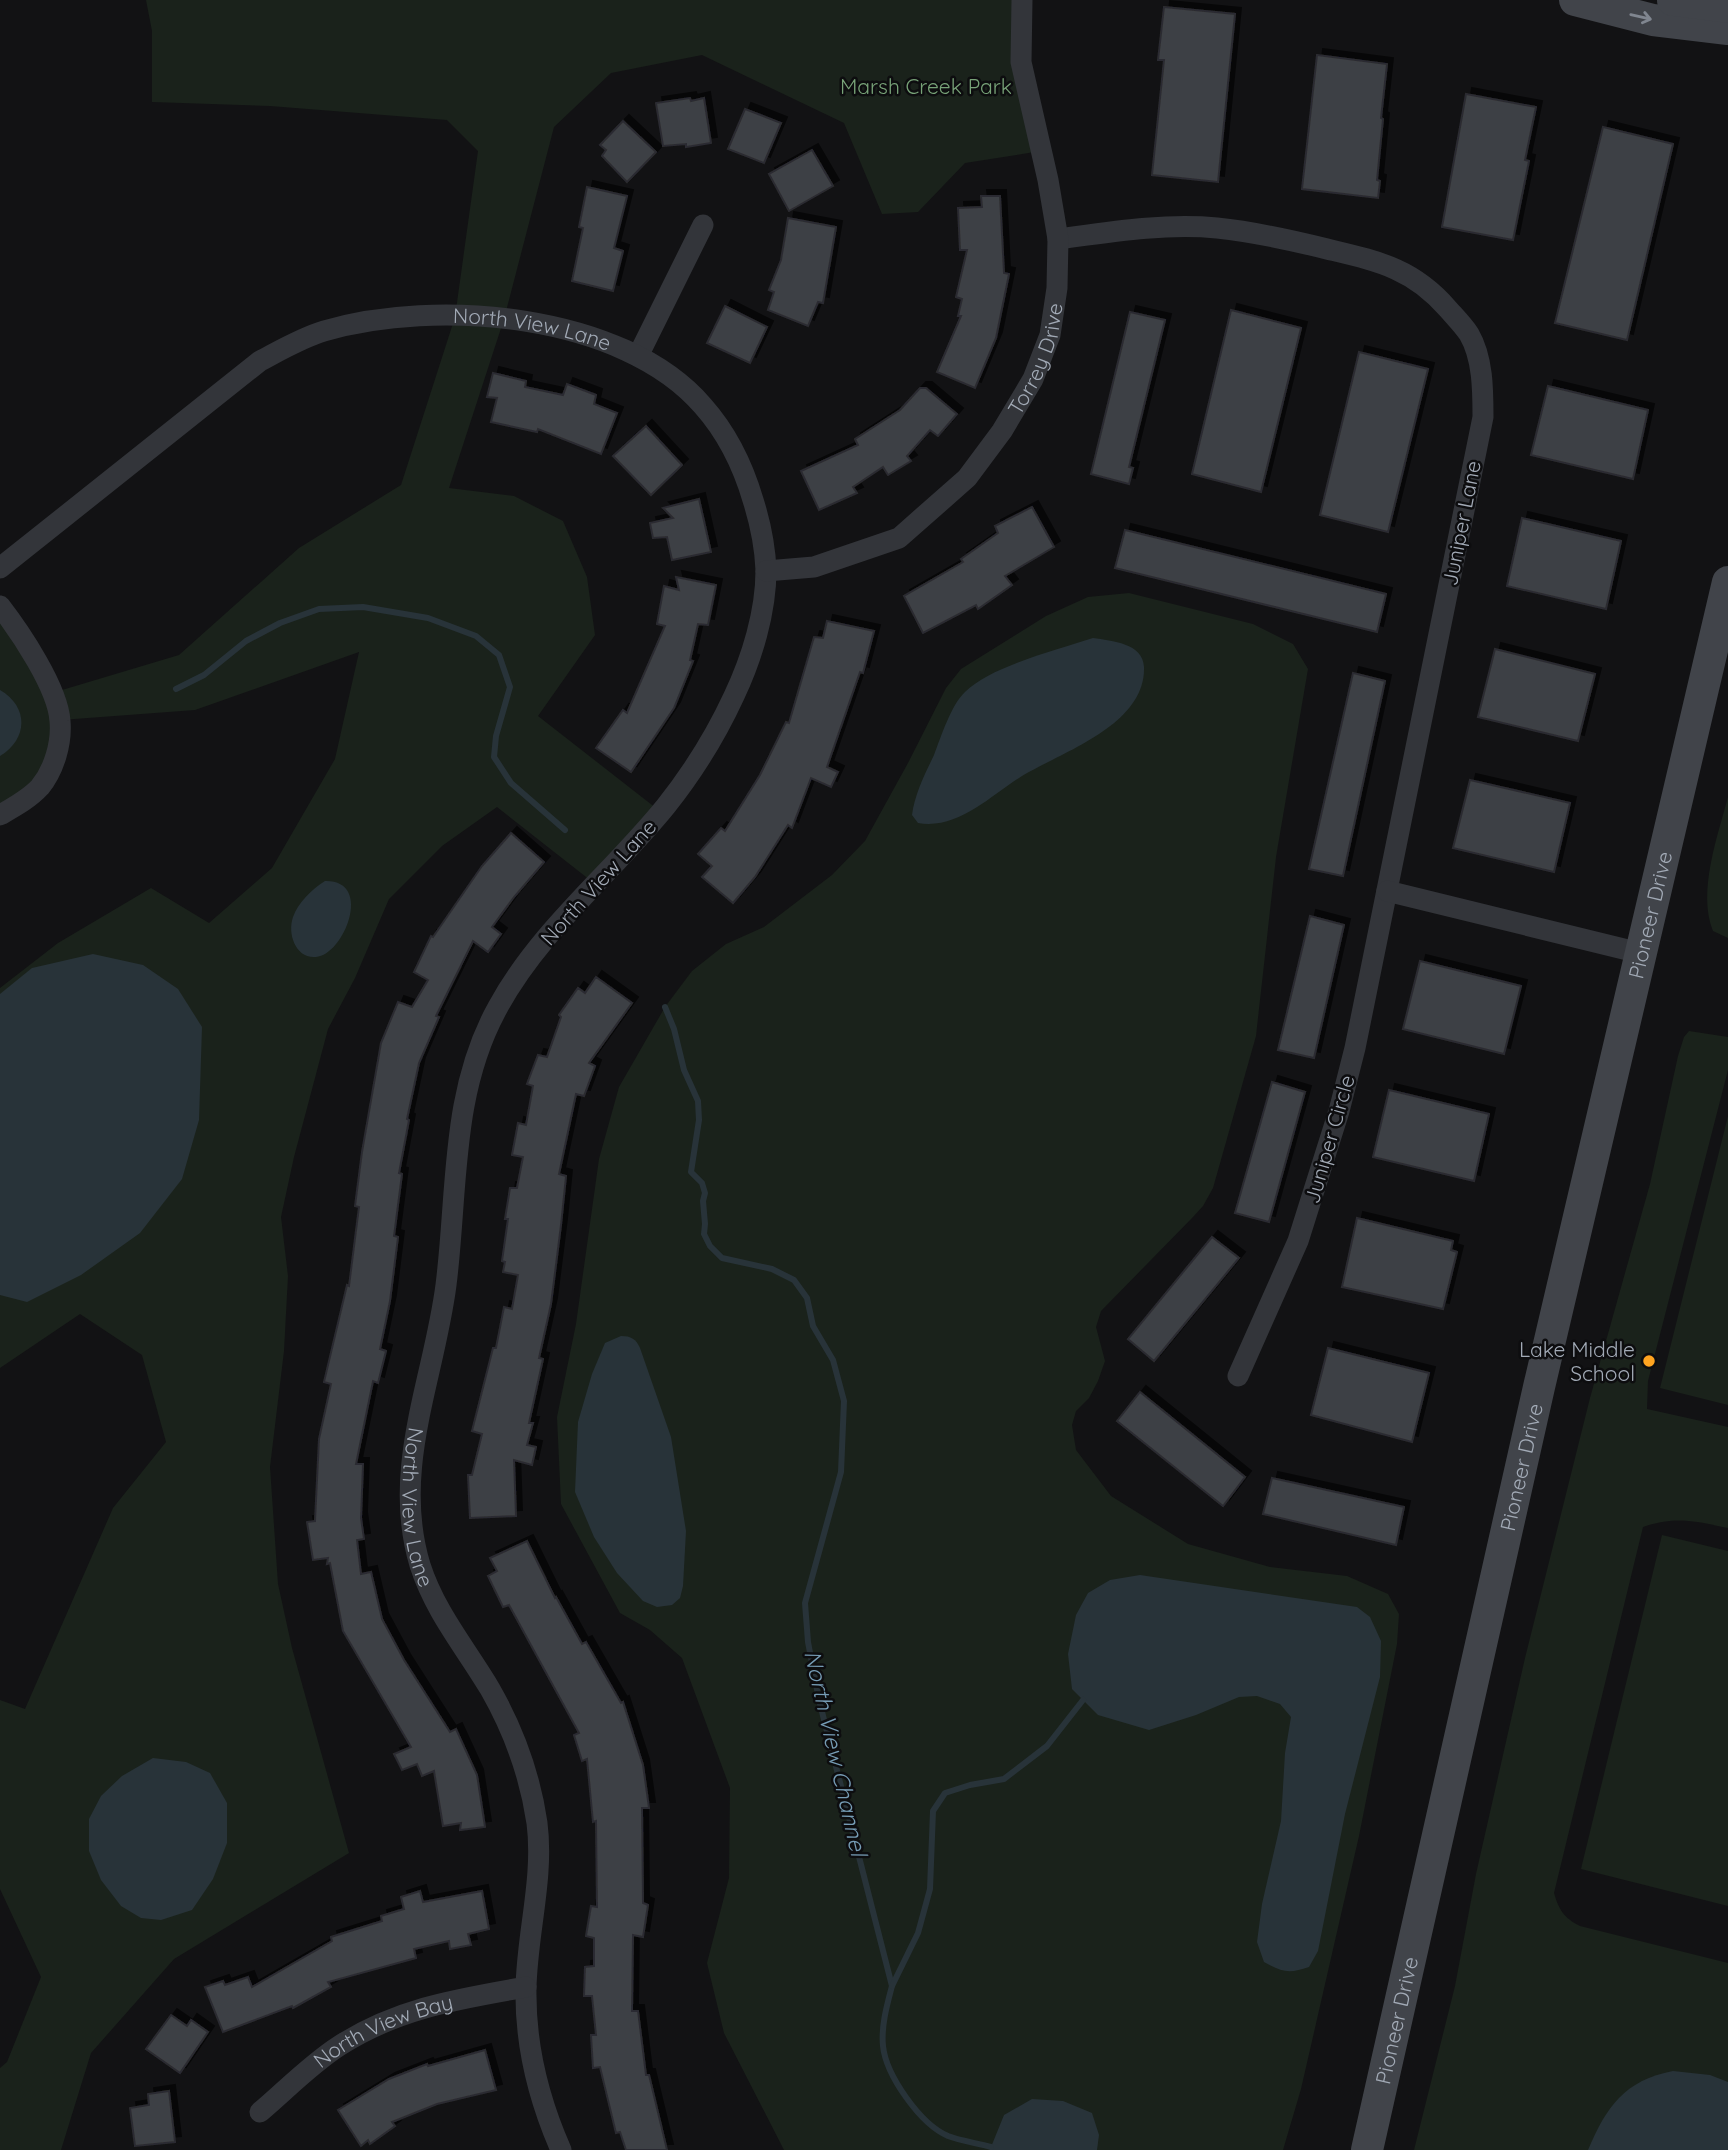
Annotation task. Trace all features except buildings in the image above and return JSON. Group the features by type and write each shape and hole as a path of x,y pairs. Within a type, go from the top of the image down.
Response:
{"street":[{"name":"Torrey Drive","path":"766,571 814,567 898,538 967,478 1002,431 1033,380 1050,335 1057,288 1058,239 1048,180 1021,62 1022,0"},
{"path":"1575,0 1653,20 1728,29"},
{"path":"1673,0 1728,7"},
{"path":"638,356 703,225"},
{"name":"Juniper Lane","path":"1058,239 1124,230 1184,227 1216,228 1280,237 1401,270 1435,294 1468,333 1476,349 1480,367 1483,417 1387,891"},
{"name":"North View Lane","path":"0,568 260,361 291,344 322,332 397,317 474,317 556,326 593,337 638,356 671,377 701,403 726,436 746,477 761,525 766,571 759,621 748,666 722,721 699,761 665,807 524,966 497,1009 475,1061 463,1104 456,1150 446,1284 438,1332 415,1430 409,1478 411,1520 419,1561 430,1591 446,1624 508,1722 532,1795 538,1830 538,1865 526,1987 532,2054 542,2098 561,2150"},
{"name":"Pioneer Drive","path":"1367,2150 1640,953 1728,582"},
{"path":"0,606 31,651 52,693 60,720 58,749 50,772 40,787 23,802 0,815"},
{"path":"1387,891 1640,953"},
{"name":"Juniper Circle","path":"1238,1376 1298,1241 1320,1176 1355,1048 1387,891"},
{"name":"North View Bay","path":"261,2112 337,2047 374,2026 432,2004 526,1987"}],"green space":[{"name":"Marsh Creek Park","path":"146,0 1022,0 1041,151 965,163 918,212 882,214 844,123 702,55 611,73 554,127 504,319 449,488 514,496 563,521 587,577 595,635 538,716 661,812 595,884 497,807 442,846 389,899 355,978 328,1029 281,1217 288,1276 284,1351 270,1467 278,1584 292,1648 349,1853 174,1959 91,2053 61,2150 0,2150 0,2068 7,2062 41,1977 0,1889 0,1700 25,1709 113,1508 166,1442 142,1355 80,1314 0,1368 0,988 58,943 151,888 209,923 272,868 335,759 359,652 195,710 61,720 50,772 0,815 0,606 52,693 179,655 299,548 401,485 455,317 478,151 447,120 270,106 152,102 152,31"},
{"path":"1129,593 1253,624 1293,644 1308,669 1276,857 1256,1036 1213,1188 1193,1217 1101,1311 1096,1327 1105,1361 1089,1398 1076,1411 1072,1425 1076,1450 1111,1496 1188,1544 1270,1567 1347,1576 1388,1594 1399,1614 1397,1644 1359,1836 1301,2089 1283,2150 784,2150 724,2033 707,1963 729,1878 730,1788 682,1658 650,1630 620,1613 561,1504 557,1417 576,1324 599,1159 619,1087 665,1007 692,971 726,944 764,927 832,875 865,841 946,688 961,669 1046,616 1088,597"},
{"path":"1728,797 1728,938 1713,931 1707,899 1711,864"},
{"path":"1689,1031 1728,1037 1728,1070 1648,1381 1647,1409 1728,1427 1728,1528 1685,1521 1643,1527 1554,1893 1563,1913 1580,1926 1728,1963 1728,2150 1414,2150 1455,1986 1476,1874 1525,1658 1590,1398 1650,1184 1678,1056 1684,1037"},
{"path":"1728,1116 1728,1405 1660,1388"},
{"path":"1662,1535 1728,1551 1728,1906 1581,1869"}],"shaded area":[{"path":"1093,638 1132,648 1142,659 1144,667 1141,687 1131,705 1117,721 1079,746 1022,776 973,810 947,821 918,823 912,815 918,791 951,713 965,692 991,674 1007,667"},
{"path":"0,690 16,705 21,723 16,741 0,756"},
{"path":"325,881 340,884 348,892 351,904 349,918 336,944 326,953 309,957 298,950 292,938 291,924 302,902"},
{"path":"93,954 143,965 178,989 202,1027 199,1120 182,1179 140,1233 81,1275 27,1302 0,1295 0,994 32,968"},
{"path":"621,1336 633,1339 640,1348 671,1437 686,1531 683,1586 680,1598 672,1605 657,1607 643,1601 617,1573 594,1537 575,1492 578,1422 592,1374 605,1343"},
{"path":"1140,1575 1357,1607 1370,1617 1381,1641 1380,1677 1345,1814 1318,1951 1309,1967 1291,1971 1270,1965 1264,1962 1257,1942 1262,1904 1281,1821 1285,1753 1291,1717 1280,1704 1257,1696 1239,1697 1149,1730 1098,1715 1072,1689 1068,1654 1076,1615 1088,1593 1110,1580"},
{"path":"153,1758 186,1762 210,1773 227,1803 227,1843 213,1879 192,1910 161,1920 141,1918 121,1906 101,1880 89,1851 89,1819 101,1796 122,1776"},
{"path":"1673,2071 1710,2075 1728,2082 1728,2150 1588,2150 1602,2121 1619,2098 1642,2081"},
{"path":"1032,2099 1063,2101 1092,2113 1099,2135 1097,2150 991,2150 1004,2115"}],"waterway":[{"name":"North View Channel","path":"176,689 204,675 246,641 280,623 319,609 363,607 428,618 476,636 499,655 510,687 496,736 494,757 511,783 565,830"},
{"name":"North View Channel","path":"665,1007 674,1029 684,1070 698,1101 699,1120 691,1172 702,1183 705,1193 704,1234 710,1246 722,1258 772,1269 794,1280 807,1298 813,1326 833,1360 844,1401 841,1472 805,1603 808,1642 819,1700 892,1986 883,2031 886,2058 890,2071 906,2097 926,2121 948,2136 991,2147"},
{"path":"892,1986 918,1933 930,1889 933,1811 945,1793 1004,1779 1047,1746 1083,1700"}],"place":[{"name":"Lake Middle School","path":"1649,1361"}]}
